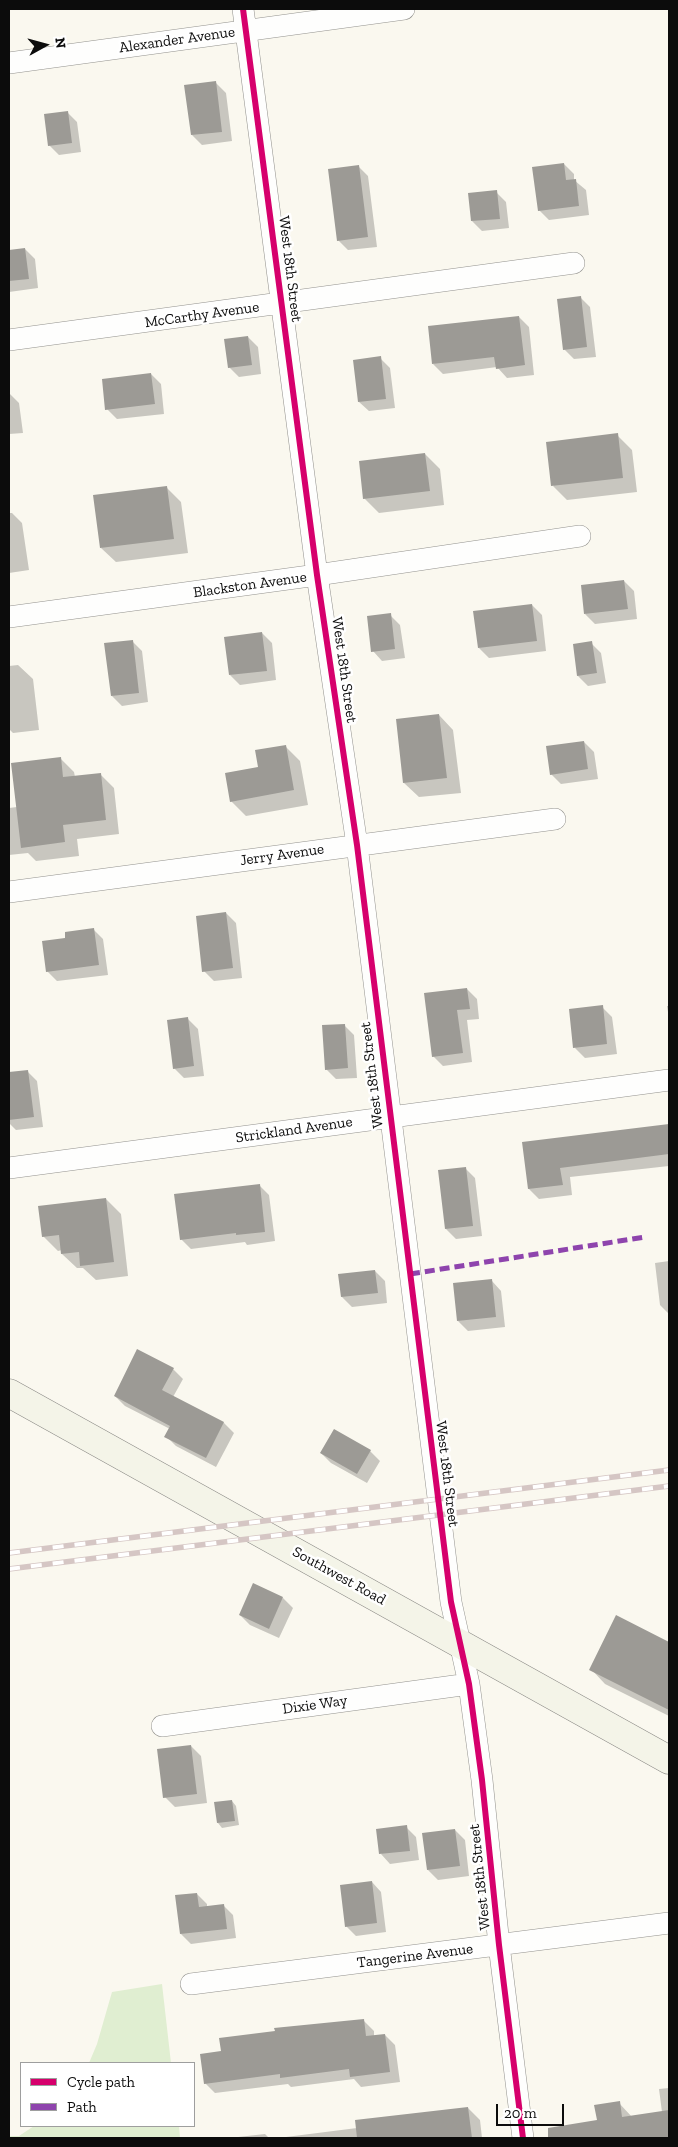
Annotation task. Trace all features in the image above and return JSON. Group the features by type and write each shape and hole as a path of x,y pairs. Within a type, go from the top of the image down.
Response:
{"street":[{"name":"West 18th Street","path":"243,9 317,576 357,845 450,1602 469,1684 482,1780 499,1945 523,2138"},
{"name":"Alexander Avenue","path":"9,63 404,9"},
{"name":"McCarthy Avenue","path":"9,340 574,263"},
{"name":"Blackston Avenue","path":"9,617 317,576 580,536"},
{"name":"Jerry Avenue","path":"9,892 556,819"},
{"name":"Strickland Avenue","path":"9,1168 669,1080"},
{"name":"Southwest Road","path":"9,1393 669,1760"},
{"name":"Dixie Way","path":"162,1726 469,1684"},
{"name":"Tangerine Avenue","path":"191,1984 669,1923"}],"green space":[{"path":"162,1984 171,2062 89,2062 97,2044 112,1992"},
{"path":"32,2127 179,2127 180,2138 9,2138 9,2136 19,2136"}],"building":[{"path":"216,81 222,132 191,135 184,85"},
{"path":"68,111 72,143 48,146 44,114"},
{"path":"564,163 566,180 576,179 579,206 538,211 532,167"},
{"path":"359,165 368,237 337,241 328,169"},
{"path":"497,190 500,219 471,221 468,193"},
{"path":"25,248 29,279 9,281 9,250"},
{"path":"581,296 587,347 563,350 557,299"},
{"path":"519,316 525,365 496,369 494,357 432,364 428,326"},
{"path":"248,336 252,365 228,368 224,339"},
{"path":"381,356 386,399 358,402 353,360"},
{"path":"151,373 155,404 105,410 102,379"},
{"path":"618,433 623,478 551,486 546,442"},
{"path":"425,453 430,491 363,499 359,461"},
{"path":"167,486 174,539 100,548 93,495"},
{"path":"624,580 628,609 584,614 581,585"},
{"path":"532,604 537,641 478,648 473,611"},
{"path":"391,613 395,649 371,652 367,616"},
{"path":"262,632 267,671 229,675 224,637"},
{"path":"133,640 139,693 111,696 104,643"},
{"path":"592,641 597,673 577,676 573,644"},
{"path":"439,714 447,778 403,783 396,719"},
{"path":"584,741 588,769 550,775 546,746"},
{"path":"286,745 294,790 230,802 225,773 258,767 255,750"},
{"path":"61,757 63,777 101,773 106,820 63,825 65,842 21,848 11,763"},
{"path":"226,912 233,968 202,972 196,916"},
{"path":"94,928 99,965 46,972 42,941 65,938 65,932"},
{"path":"467,988 470,1009 457,1010 463,1053 432,1057 424,993"},
{"path":"603,1005 607,1044 573,1048 569,1009"},
{"path":"188,1017 194,1066 173,1069 167,1020"},
{"path":"345,1024 348,1068 325,1070 322,1025"},
{"path":"28,1070 34,1117 9,1120 9,1072"},
{"path":"669,1124 669,1154 560,1168 563,1185 528,1189 522,1142"},
{"path":"466,1167 473,1226 445,1229 438,1170"},
{"path":"260,1184 265,1232 236,1235 236,1233 180,1240 174,1194"},
{"path":"106,1198 114,1262 80,1266 79,1252 61,1254 59,1235 42,1237 38,1206"},
{"path":"375,1270 378,1293 341,1297 338,1274"},
{"path":"492,1279 496,1317 457,1321 453,1283"},
{"path":"137,1349 174,1368 162,1390 224,1422 206,1458 164,1437 170,1426 114,1396"},
{"path":"334,1429 371,1450 357,1474 320,1453"},
{"path":"253,1583 283,1597 269,1629 239,1615"},
{"path":"616,1615 669,1642 669,1710 589,1670"},
{"path":"191,1745 197,1794 163,1798 157,1749"},
{"path":"232,1800 235,1821 217,1823 214,1802"},
{"path":"407,1825 410,1851 379,1854 376,1829"},
{"path":"455,1829 460,1866 427,1870 422,1833"},
{"path":"372,1881 377,1923 345,1927 340,1885"},
{"path":"197,1893 199,1907 224,1904 227,1929 180,1934 175,1895"},
{"path":"364,2019 366,2036 385,2034 390,2072 350,2077 349,2069 280,2078 280,2074 204,2084 200,2054 221,2051 219,2038 275,2031 274,2028"},
{"path":"620,2101 622,2117 669,2110 669,2138 548,2138 548,2128 597,2120 594,2105"},
{"path":"468,2107 472,2138 357,2138 355,2120"}],"railway":[{"path":"9,1553 669,1470"},
{"path":"9,1569 669,1486"}],"marked path":[{"path":"410,1274 645,1237"}],"cycle path":[{"path":"243,9 317,575 357,845 451,1602 469,1684 482,1780 499,1945 523,2138"}]}
